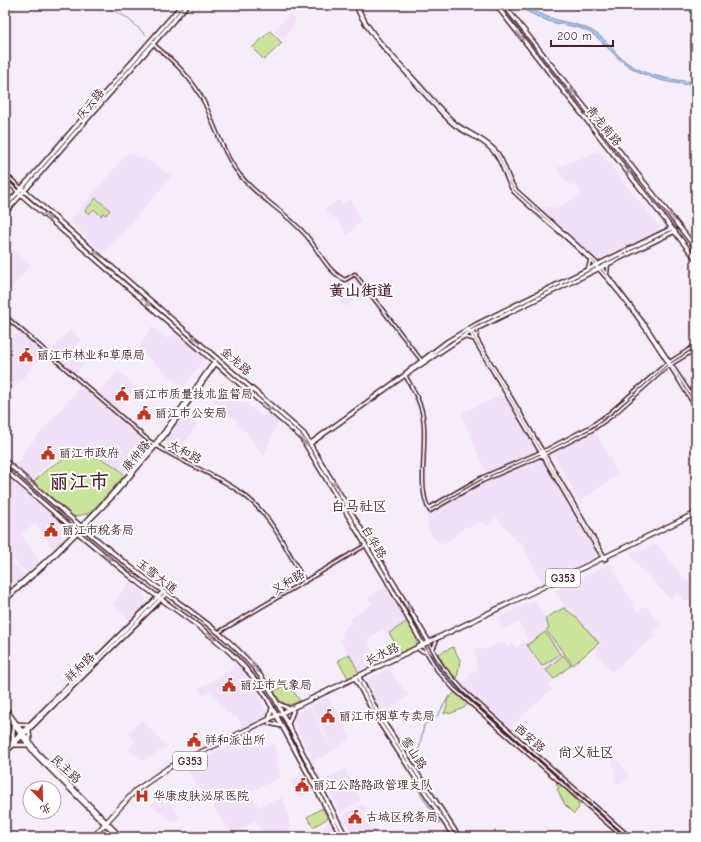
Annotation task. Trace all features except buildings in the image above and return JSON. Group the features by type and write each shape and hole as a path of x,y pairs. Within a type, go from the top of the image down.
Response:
{"highway":[{"name":"长水路","path":"430,644 696,514"},
{"name":"长水路","path":"358,679 696,514"},
{"name":"长水路","path":"93,837 136,794 157,777 269,721 424,647"},
{"name":"长水路","path":"96,837 107,824"}],"main road":[{"name":"庆云路","path":"5,213 21,194 23,189 182,5"},
{"name":"庆云路","path":"5,207 94,113 187,5"},
{"name":"青龙南路","path":"496,5 696,259"},
{"name":"青龙南路","path":"504,5 696,248"},
{"name":"金龙路","path":"23,189 298,428 311,443 430,644"},
{"name":"金龙路","path":"18,192 276,414"},
{"path":"311,443 470,330 592,272 605,261 673,229"},
{"path":"405,375 421,360 470,330 588,269 609,263 673,229"},
{"name":"康仲路","path":"5,598 77,532 111,495 155,445 216,362"},
{"name":"白华路","path":"276,414 305,443 366,545 424,647"},
{"name":"玉雪大道","path":"5,461 81,527 236,646 253,665 278,703 346,837"},
{"name":"玉雪大道","path":"5,470 77,532 160,599 231,651 251,674 272,706 342,837"},
{"name":"祥和路","path":"5,753 29,727 165,593"},
{"name":"雪山路","path":"358,679 378,720 454,837"},
{"name":"雪山路","path":"358,679 379,715 458,837"},
{"path":"278,703 293,710 288,724"},
{"path":"272,706 269,721 283,727"},
{"name":"民主路","path":"5,708 21,735 29,745 58,775 80,794 118,837"},
{"name":"民主路","path":"5,713 14,724"},
{"path":"12,746 21,744 29,745 29,727 14,724 13,741"},
{"name":"祥和路","path":"5,749 21,735"},
{"name":"民主路","path":"107,824 121,837"}],"street":[{"path":"356,5 373,32 443,112 458,125 481,138 502,158 511,182 516,190 595,260 601,272 640,322 696,408"},
{"path":"356,5 371,33 442,113 457,127 480,140 495,153 503,166 508,182 514,192 590,261 608,275 671,362 696,402"},
{"path":"153,44 181,69 195,86 205,104 226,154 237,172 261,196 303,232 320,258 333,271 345,280 355,274 421,360"},
{"name":"金龙路","path":"6,175 23,189"},
{"name":"金龙路","path":"6,175 6,181 18,192"},
{"path":"595,260 605,261"},
{"path":"588,269 590,261"},
{"path":"608,275 607,268 609,263"},
{"path":"592,272 601,272"},
{"name":"太和路","path":"5,316 155,445 236,489 254,503 274,528 305,582"},
{"path":"475,340 479,327"},
{"path":"470,330 605,559"},
{"path":"461,337 468,337 475,340"},
{"path":"405,375 418,399 423,417 424,496 429,510 486,479 543,453 600,420 668,364 696,345"},
{"path":"671,362 696,349"},
{"name":"义和路","path":"219,633 366,545"},
{"path":"600,550 612,554"},
{"path":"596,562 600,550"},
{"path":"433,650 436,642"},
{"name":"西安路","path":"430,644 446,670 464,692 630,837"},
{"name":"西安路","path":"424,647 439,673 455,690 623,837"},
{"path":"419,650 427,653"},
{"path":"5,831 10,837"}],"shaded area":[{"path":"290,13 296,19 293,22 295,24 283,39 274,31"},
{"path":"599,151 660,227 659,231 603,258 596,259 540,210 547,206 556,209 581,194 579,189 568,183 556,168"},
{"path":"128,152 152,163 172,176 104,254 69,222"},
{"path":"350,199 355,207 360,221 348,235 335,217 332,219 325,210 339,200 342,205"},
{"path":"5,242 31,265 5,295"},
{"path":"354,275 369,294 360,300 357,297 346,307 338,298 348,286 345,282"},
{"path":"152,326 167,339 176,331 206,357 183,387 155,364 139,348"},
{"path":"70,329 81,339 69,353 83,365 76,374 50,352"},
{"path":"19,332 44,354 5,399 5,362 15,351 8,344"},
{"path":"118,371 137,388 118,410 98,393"},
{"path":"221,382 262,417 268,410 279,419 264,456 246,432 236,424 238,421 200,388 203,385 213,393"},
{"path":"81,386 145,442 146,449 125,473 104,458 94,454 79,453 64,456 51,462 32,480 15,466 22,458 20,456"},
{"path":"501,395 506,396 536,449 532,454 492,471 488,471 485,470 462,416 464,412"},
{"path":"185,413 198,424 176,455 167,448 166,442"},
{"path":"595,430 618,474 579,502 553,452"},
{"path":"537,459 542,459 596,552 595,559 543,584 520,541 518,542 496,516 487,526 482,521 468,527 467,526 442,545 433,538 428,528 427,515 481,484"},
{"path":"5,476 59,522 63,540 54,549 36,524 21,534 40,562 26,574 16,561 5,561"},
{"path":"656,544 685,579 692,582 690,584 696,591 686,602 678,593 671,599 641,569 631,556 630,552 636,550 638,553"},
{"path":"12,562 25,575 8,590 5,590 5,563"},
{"path":"610,563 637,612 646,606 662,626 652,633 655,636 611,672 595,650 602,644 600,643 549,684 553,691 550,691 510,727 461,683 468,679 470,673 477,670 475,647 484,650 497,643 500,646 504,643 507,647 513,643 516,648 528,640 519,622 504,629 497,618 535,600 544,618 564,606 554,591"},
{"path":"130,581 143,593 146,601 145,607 131,622 113,604"},
{"path":"387,586 408,621 387,634 384,629 367,639 378,664 359,673 340,640 345,628 352,622 350,619 372,604 368,598"},
{"name":"丽江市气象局","path":"237,663 251,681 268,714 267,716 242,728 237,716 233,718 230,712 227,713 211,690 204,695 198,689 231,670"},
{"path":"390,668 394,677 409,695 388,711 385,708 380,710 366,684 367,679"},
{"path":"329,697 351,738 329,753 313,761 292,718 294,714 310,706 329,745 331,745 311,705"},
{"path":"142,719 167,747 143,761 128,749 136,741 128,733"},
{"path":"258,732 265,747 274,743 280,778 249,792 259,807 283,797 289,816 289,827 292,837 266,837 255,820 233,835 185,767"},
{"path":"616,759 630,776 622,783 616,784 613,761"},
{"path":"345,769 361,800 342,811 338,808 324,780"},
{"name":"丽江公路路政管理支队","path":"304,774 312,790 300,798 291,780"},
{"path":"164,792 180,818 174,822 151,805 157,799 156,798"},
{"path":"363,804 368,810 365,812 368,816 364,819 371,828 373,827 379,837 354,837 343,815"},
{"path":"331,821 339,837 316,837 324,829 323,827"}],"green space":[{"path":"270,31 282,43 264,60 252,48"},
{"path":"96,198 110,210 106,215 103,213 101,216 94,209 89,214 85,211"},
{"path":"81,455 93,456 105,460 125,475 90,513 73,517 33,483 54,464 67,458"},
{"path":"564,608 577,618 599,643 573,665 546,630 549,628 545,618"},
{"path":"408,621 415,633 417,642 416,646 401,653 389,633"},
{"path":"545,632 560,654 542,666 527,645"},
{"path":"453,647 460,660 457,679 448,671 438,654"},
{"path":"349,654 359,673 348,678 338,661"},
{"path":"563,655 571,665 554,679 546,670"},
{"path":"288,683 300,701 289,705 282,703 274,692"},
{"path":"455,692 468,703 464,708 449,714 448,712 444,714 447,706 447,700"},
{"path":"557,781 578,802 579,807 574,814 565,805 557,789 559,788 556,783"},
{"path":"322,808 328,818 313,827 307,817"}],"water":[{"path":"514,5 523,6 553,19 587,28 600,36 621,58 629,64 647,73 676,80 696,82 696,85 664,81 644,74 626,64 597,37 589,32 575,27 551,22"},
{"path":"431,655 443,672 458,688 629,837 625,837 457,689 442,673"}],"waterway":[{"path":"102,5 126,17 146,35"},
{"path":"358,527 364,538"},
{"path":"411,759 419,749 424,725 438,715 449,696"},
{"path":"413,782 440,824"},
{"path":"445,832 446,837"}],"place":[{"name":"丽江市林业和草原局","path":"26,355"},
{"name":"丽江市质量技术监督局","path":"122,394"},
{"name":"丽江市公安局","path":"144,413"},
{"name":"丽江市政府","path":"48,453"},
{"name":"丽江市税务局","path":"51,530"},
{"name":"丽江市气象局","path":"229,685"},
{"name":"丽江市烟草专卖局","path":"328,716"},
{"name":"祥和派出所","path":"194,740"},
{"name":"丽江公路路政管理支队","path":"302,785"},
{"name":"华康皮肤泌尿医院","path":"142,796"},
{"name":"古城区税务局","path":"355,817"}],"district":[{"name":"黄山街道","path":"361,290"},
{"name":"丽江市","path":"79,481"},
{"name":"白马社区","path":"359,506"},
{"name":"尚义社区","path":"586,752"}]}
